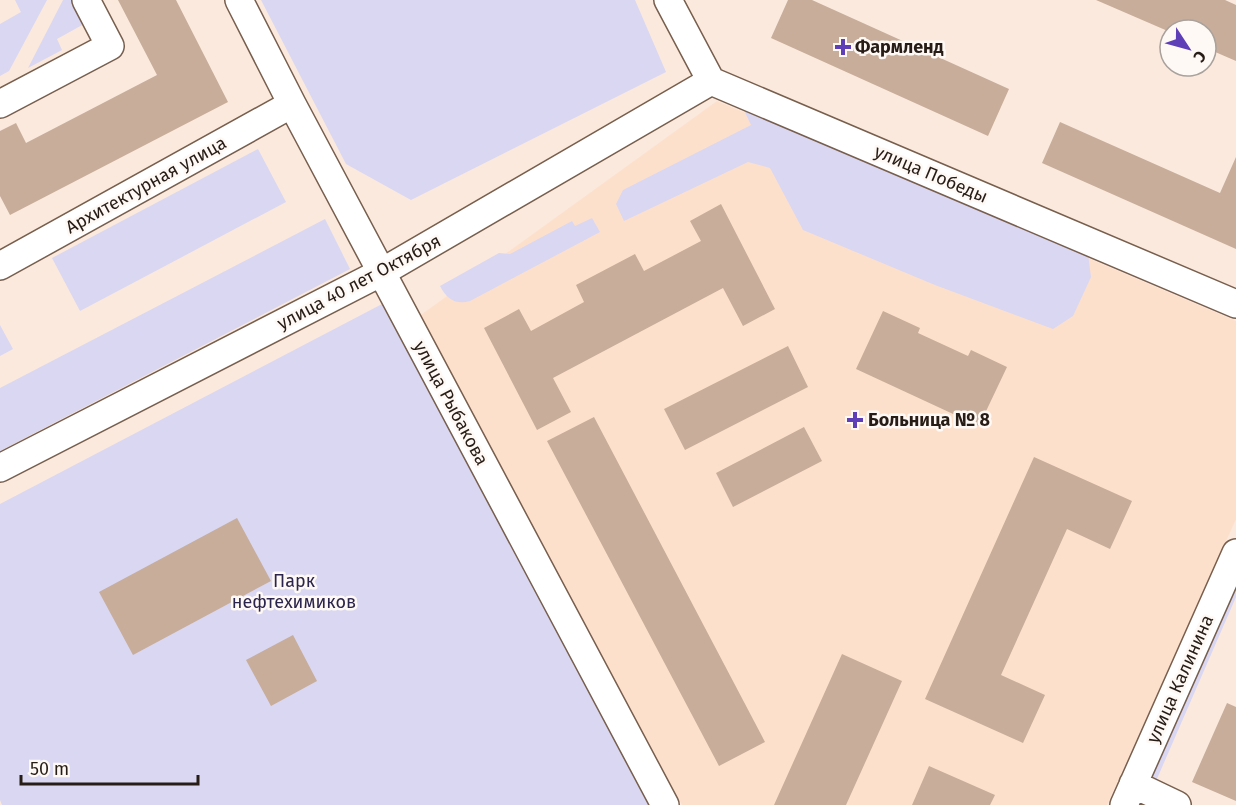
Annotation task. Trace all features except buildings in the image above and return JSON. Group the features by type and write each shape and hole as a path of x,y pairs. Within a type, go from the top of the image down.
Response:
{"street":[{"path":"0,104 110,46 86,0"},
{"name":"улица Рыбакова","path":"239,0 665,805"},
{"path":"668,0 711,81"},
{"name":"улица 40 лет Октября","path":"0,468 382,272 711,81"},
{"name":"улица Победы","path":"711,81 1236,304"},
{"name":"Архитектурная улица","path":"0,266 292,104"},
{"name":"улица Калинина","path":"1129,795 1236,553"},
{"path":"1129,795 1177,805"}],"shaded area":[{"name":"Больница № 8","path":"717,101 1236,321 1236,519 1107,805 682,805 418,317"}],"green space":[{"path":"15,0 47,0 9,71 0,76 0,24 21,12"},
{"path":"63,0 71,0 84,24 57,39 62,50 28,68"},
{"path":"261,0 635,0 666,72 411,200 346,164"},
{"path":"741,104 1088,254 1091,277 1073,316 1053,329 935,285 803,230 770,168 748,162 624,221 616,204 623,190 751,125"},
{"path":"258,149 286,202 80,311 52,258"},
{"path":"592,218 600,232 470,301 452,300 440,286 499,253 510,254 572,221 575,226"},
{"path":"325,219 350,269 0,451 0,388"},
{"name":"Парк нефтехимиков","path":"384,303 650,805 2,805 0,800 0,504"},
{"path":"0,325 13,349 0,356"},
{"path":"1236,567 1236,597 1156,781 1145,776"}],"place":[{"name":"Фармленд","path":"843,47"},
{"name":"Больница № 8","path":"855,420"}]}
